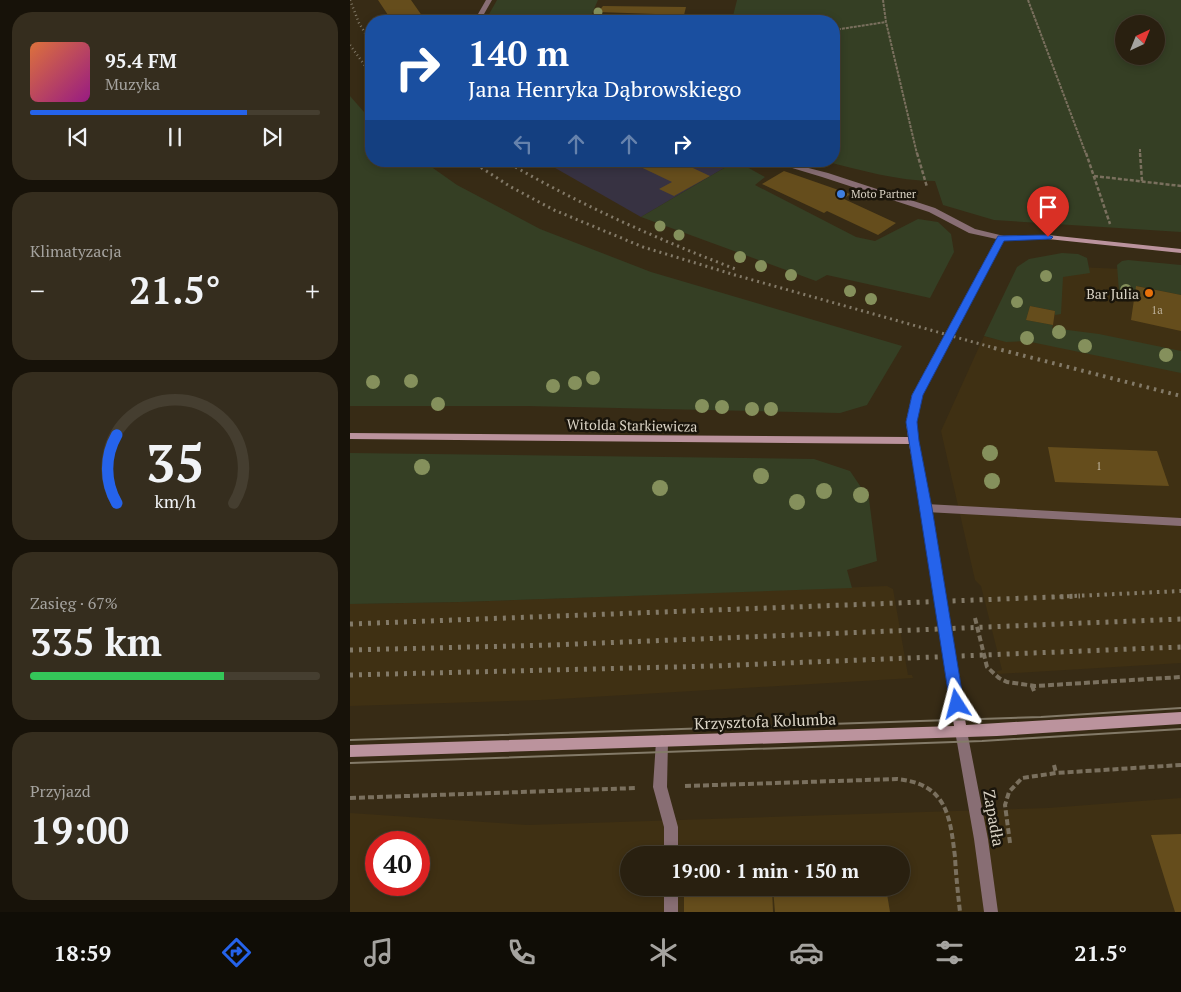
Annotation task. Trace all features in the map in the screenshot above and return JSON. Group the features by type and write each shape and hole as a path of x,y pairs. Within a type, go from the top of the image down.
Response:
{"street":[{"path":"481,15 489,0"},
{"path":"795,167 932,210 972,231 1001,238 1048,237 1181,251"},
{"path":"961,731 911,422 917,395 1001,238"},
{"name":"Witolda Starkiewicza","path":"350,436 913,441"},
{"path":"926,508 1181,522"},
{"name":"Krzysztofa Kolumba","path":"350,751 961,731 1181,718"},
{"name":"Zapadła","path":"961,731 981,838 991,912"},
{"path":"662,741 660,787 671,826 671,846"},
{"path":"671,896 671,912"}],"path":[{"path":"883,0 886,22 916,150 926,181"},
{"path":"1028,0 1094,176 1108,217 1114,244"},
{"path":"840,29 886,22"},
{"path":"1140,148 1142,181"},
{"path":"1094,176 1181,186"},
{"path":"975,618 987,667 1007,682 1032,686 1181,677"},
{"path":"1032,686 1034,691"},
{"path":"1010,843 1005,813 1009,792 1022,778 1056,773 1181,764"},
{"path":"1054,765 1056,773"},
{"path":"947,813 950,822 960,912"}],"shaded area":[{"path":"554,167 726,167 641,217"},
{"path":"1032,265 1181,273 1181,663 998,674 997,671 1002,670 981,586 975,580 941,431 984,336 995,339"},
{"path":"887,586 893,589 908,675 912,675 913,678 541,700 350,706 350,604 460,602"},
{"path":"1181,798 1181,912 350,912 350,813 528,825 1048,808"}],"green space":[{"path":"497,0 598,0 591,15 489,15"},
{"path":"737,0 1181,0 1181,232 994,220 943,205 935,181 893,177 840,165 840,15 733,15"},
{"path":"350,96 365,113 365,167 432,167 457,185 540,229 651,272 902,346 867,405 840,413 527,406 350,406"},
{"path":"726,167 747,167 765,177 755,185 856,237 875,241 918,219 938,222 951,234 954,252 930,298 827,275 816,281 641,217"},
{"path":"1062,253 1078,254 1087,258 1090,273 1063,277 1061,314 1055,315 1055,311 1030,306 1026,320 1053,325 1052,328 1099,334 1181,351 1181,373 1026,341 1006,342 984,336 1017,267 1029,259"},
{"path":"1122,261 1181,265 1181,295 1137,286 1135,295 1119,292 1117,265"},
{"path":"350,453 814,459 850,471 869,499 877,561 847,570 852,588 460,602 350,604"}],"building":[{"path":"378,0 411,0 422,15 388,15"},
{"path":"603,6 686,7 684,15 598,12"},
{"path":"641,167 691,167 710,176 674,196 659,189 672,182"},
{"path":"784,171 850,194 844,199 896,223 878,235 827,211 824,213 762,184"},
{"path":"1136,286 1181,295 1181,331 1131,320"},
{"path":"1030,306 1055,311 1053,325 1026,320"},
{"path":"1048,447 1157,451 1169,486 1055,482"},
{"path":"1181,834 1181,912 1175,912 1151,835"},
{"path":"684,896 772,896 773,912 684,912"},
{"path":"774,896 887,896 890,912 775,912"}],"tram line":[{"path":"350,740 1041,717 1181,708"},
{"path":"350,763 982,741 1181,729"}],"railway":[{"path":"350,0 365,33"},
{"path":"350,45 365,66"},
{"path":"480,167 511,187 554,210 643,247 735,275 998,349"},
{"path":"516,167 619,220 738,270"},
{"path":"994,348 1181,396"},
{"path":"1052,597 1181,591"},
{"path":"350,624 1080,596"},
{"path":"350,650 553,645 1181,619"},
{"path":"350,675 713,666 1181,647"}],"place":[{"name":"Moto Partner","path":"841,194"},
{"name":"Bar Julia","path":"1149,293"}],"route":[{"path":"957,704 911,422 917,395 1001,238 1048,237"}]}
